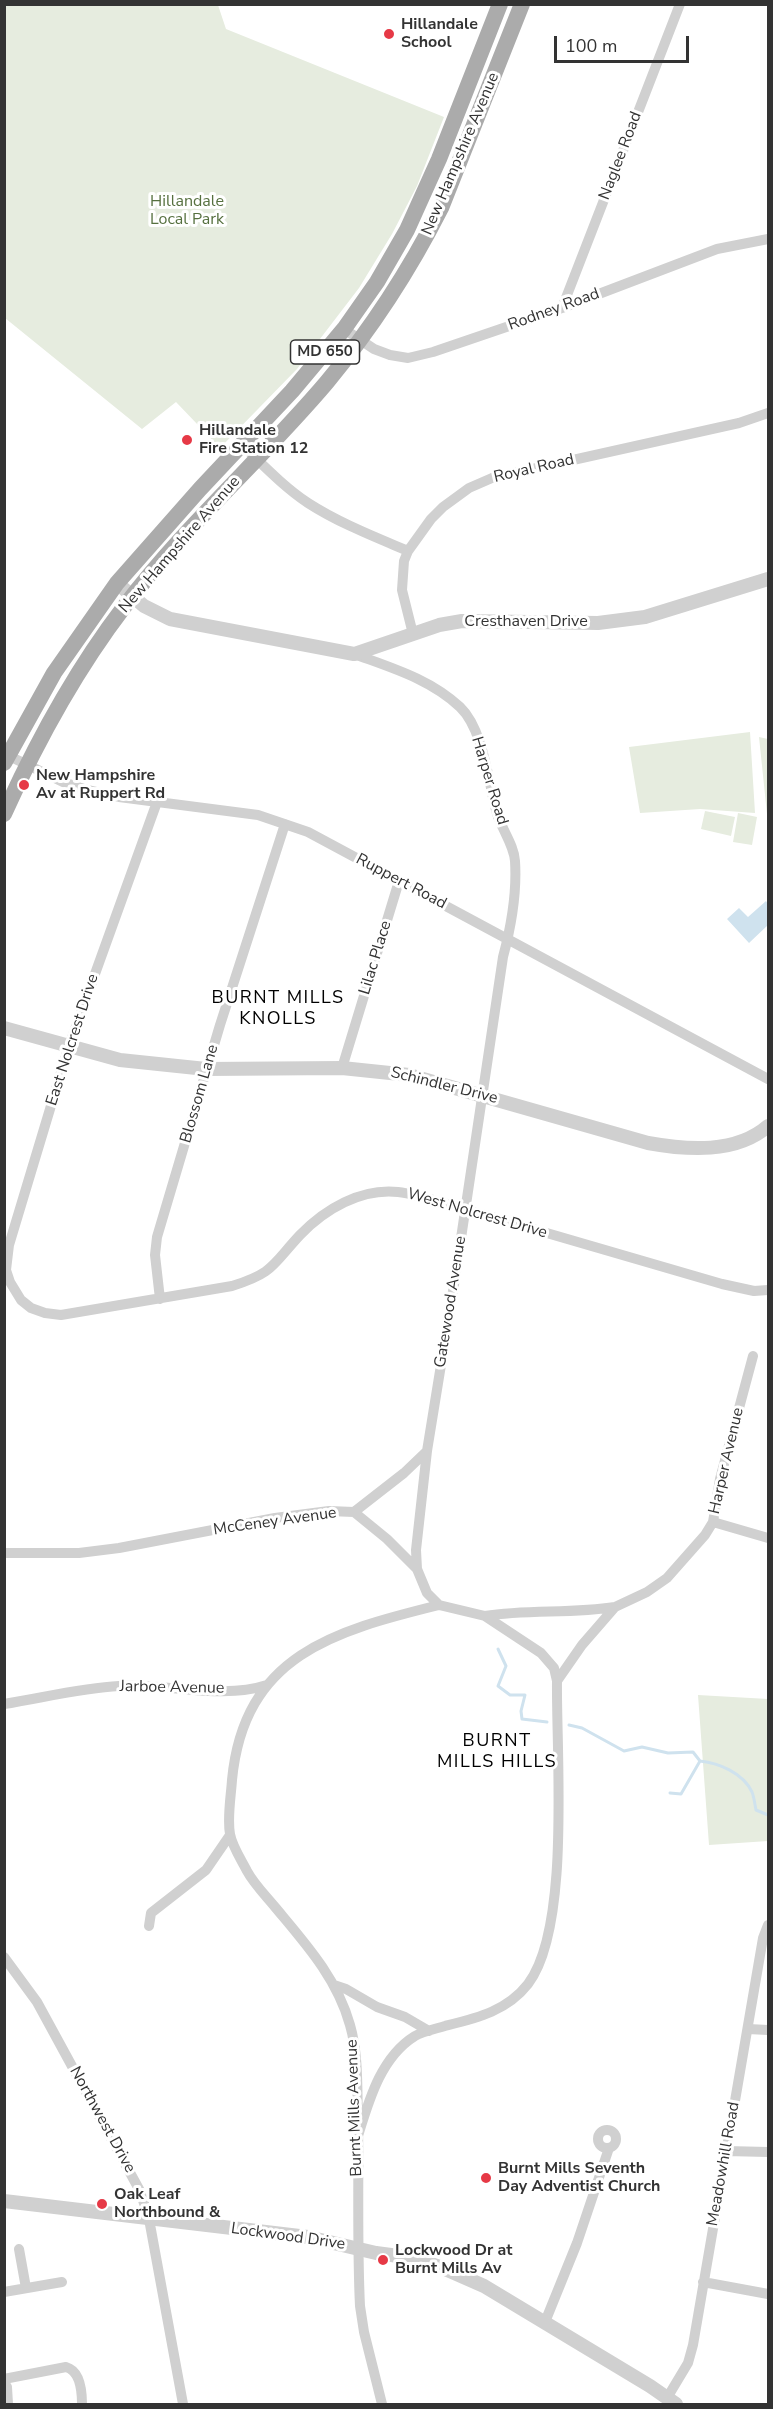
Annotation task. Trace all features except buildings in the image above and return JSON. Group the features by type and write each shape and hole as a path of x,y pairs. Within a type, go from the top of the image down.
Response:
{"main road":[{"name":"New Hampshire Avenue","path":"7,759 54,673 117,582 292,391 344,328 377,282 407,231 439,159 500,4"},
{"name":"New Hampshire Avenue","path":"4,814 27,765 73,681 132,596 326,383 361,340 403,279 441,208 522,4"}],"street":[{"name":"Naglee Road","path":"562,308 680,4"},
{"name":"Rodney Road","path":"344,328 390,355 408,358 433,352 562,308 717,249 768,238"},
{"name":"Royal Road","path":"413,634 402,590 404,561 408,551 431,519 443,507 470,488 492,478 739,423 768,413"},
{"path":"242,445 308,503 368,534 408,551"},
{"name":"Cresthaven Drive","path":"117,582 144,606 170,619 354,654 439,625 462,621 598,623 629,620 664,613 768,579"},
{"name":"Harper Road","path":"354,654 430,683 460,707 469,718 477,737 496,811 515,858 508,940"},
{"name":"Ruppert Road","path":"7,759 84,789 118,797 258,815 308,832 768,1079"},
{"name":"East Nolcrest Drive","path":"10,1282 6,1270 9,1245 69,1046 157,802"},
{"name":"Blossom Lane","path":"160,1299 155,1255 157,1236 206,1069 285,824"},
{"name":"Lilac Place","path":"342,1068 399,881"},
{"name":"Gatewood Avenue","path":"417,1569 416,1550 427,1451 484,1096 503,957 508,940"},
{"name":"Schindler Drive","path":"4,1028 120,1060 206,1069 342,1068 409,1075 648,1143 680,1148 703,1149 732,1144 755,1135 768,1126"},
{"name":"West Nolcrest Drive","path":"10,1282 21,1300 31,1308 61,1315 232,1286 256,1279 275,1266 316,1219 336,1206 358,1197 398,1192 722,1284 754,1291 768,1290"},
{"name":"Harper Avenue","path":"557,1680 582,1645 615,1607 647,1592 667,1578 705,1535 713,1522 720,1479 753,1356"},
{"path":"354,1512 404,1473 427,1451"},
{"name":"McCeney Avenue","path":"4,1553 79,1553 119,1548 275,1518 329,1511 354,1512 387,1539 417,1569 427,1593 439,1605"},
{"path":"713,1522 768,1538"},
{"path":"358,2136 370,2095 385,2067 415,2037 496,2012 516,1998 530,1982 542,1960 547,1942 558,1848 557,1680 554,1668 541,1653 484,1616 439,1605"},
{"name":"Burnt Mills Avenue","path":"382,2404 360,2306 357,2090 352,2034 334,1985 321,1963 248,1872 230,1835 235,1756 256,1701 267,1685 292,1661 345,1631 369,1622 439,1605"},
{"path":"484,1616 506,1613 589,1611 615,1607"},
{"name":"Jarboe Avenue","path":"4,1704 118,1686 189,1690 253,1690 267,1685"},
{"path":"149,1926 151,1913 206,1870 230,1835"},
{"name":"Meadowhill Road","path":"668,2399 688,2363 693,2345 763,1938 768,1925"},
{"name":"Northwest Drive","path":"4,1957 37,2002 140,2191 149,2219 183,2404"},
{"path":"334,1985 346,1989 377,2007 405,2017 429,2031"},
{"path":"748,2029 768,2030"},
{"path":"545,2322 577,2243 609,2148"},
{"path":"726,2151 768,2152"},
{"name":"Lockwood Drive","path":"4,2201 308,2237 358,2247 378,2245 484,2286 635,2377 639,2385 652,2396 668,2399"},
{"path":"19,2250 26,2288"},
{"path":"4,2292 62,2282"},
{"path":"703,2282 768,2294"},
{"path":"8,2404 7,2387 4,2380 66,2367 73,2369 77,2375 82,2404"}],"green space":[{"name":"Hillandale Local Park","path":"4,5 218,5 226,29 444,117 417,186 392,234 359,288 297,369 220,448 176,402 142,429 5,318"},
{"path":"750,732 755,813 700,809 640,813 629,747"},
{"path":"759,737 768,739 768,814 767,814"},
{"path":"705,811 735,817 731,836 701,829"},
{"path":"738,813 757,817 752,845 733,842"},
{"path":"698,1695 768,1699 768,1841 709,1845"}],"water":[{"path":"766,901 768,925 749,943 727,919 739,908 748,917"}],"waterway":[{"path":"498,1649 506,1666 498,1686 510,1695 525,1695 521,1711 522,1719 547,1722"},
{"path":"569,1725 582,1728 624,1751 642,1747 668,1753 693,1752 700,1761 730,1770 743,1779 752,1792 756,1810 768,1815"},
{"path":"670,1793 681,1794 700,1761"}],"place":[{"name":"Hillandale School","path":"389,34"},
{"name":"Hillandale Fire Station 12","path":"187,440"},
{"name":"New Hampshire Av at Ruppert Rd","path":"24,785"},
{"name":"Burnt Mills Seventh Day Adventist Church","path":"486,2178"},
{"name":"Oak Leaf Northbound &","path":"102,2204"},
{"name":"Lockwood Dr at Burnt Mills Av","path":"383,2260"}],"district":[{"name":"BURNT MILLS KNOLLS","path":"278,1009"},
{"name":"BURNT MILLS HILLS","path":"497,1752"}]}
